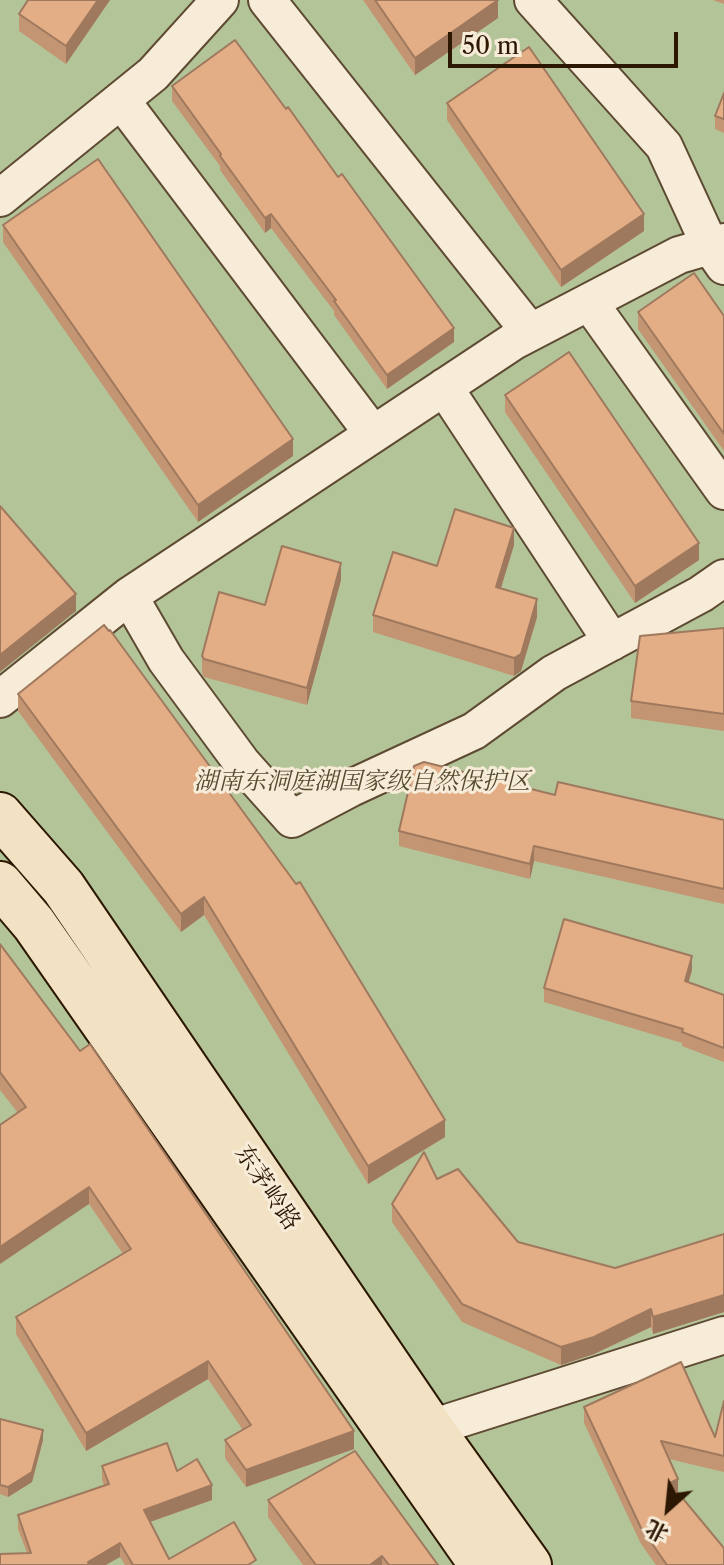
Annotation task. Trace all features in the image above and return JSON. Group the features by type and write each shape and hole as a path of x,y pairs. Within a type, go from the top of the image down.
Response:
{"main road":[{"name":"东茅岭路","path":"0,815 63,887 431,1428 529,1565"},
{"name":"东茅岭路","path":"0,884 34,924 482,1565"}],"street":[{"path":"0,198 153,74 220,0"},
{"path":"267,0 530,332"},
{"path":"0,699 129,596 514,341 679,255 719,251 664,146 533,0"},
{"path":"121,100 373,434"},
{"path":"589,302 724,491"},
{"path":"444,387 612,642"},
{"path":"129,596 166,660 242,763 292,819 474,731 554,673 701,594 724,578"},
{"path":"431,1428 724,1335"}],"green space":[{"name":"湖南东洞庭湖国家级自然保护区","path":"0,0 724,0 724,1565 0,1565"}],"building":[{"path":"28,0 98,0 66,46 19,14"},
{"path":"375,0 498,0 415,58"},
{"path":"235,40 338,177 342,174 454,328 387,375 336,300 271,214 265,218 172,86"},
{"path":"529,47 644,214 561,270 447,103"},
{"path":"724,93 724,119 715,116"},
{"path":"98,159 293,439 198,505 3,225"},
{"path":"694,273 724,316 724,434 638,312"},
{"path":"569,352 699,543 635,586 505,395"},
{"path":"0,506 76,594 0,655"},
{"path":"455,509 514,528 496,587 537,599 521,654 514,658 373,615 393,552 437,566"},
{"path":"282,546 341,563 307,688 202,656 219,592 265,605"},
{"path":"104,625 296,884 300,882 445,1120 368,1166 204,897 181,914 18,694"},
{"path":"724,628 724,714 631,701 640,636"},
{"path":"424,762 555,795 558,782 724,820 724,889 534,846 530,864 399,831 414,766"},
{"path":"564,919 692,956 685,981 724,995 724,1048 682,1032 683,1029 544,988"},
{"path":"0,944 80,1051 90,1044 354,1431 246,1470 225,1440 251,1425 208,1361 86,1433 16,1317 131,1249 89,1187 0,1247 0,1125 26,1107 0,1072"},
{"path":"424,1152 437,1179 458,1169 518,1242 615,1268 724,1234 724,1295 653,1317 651,1309 594,1337 561,1347 462,1304 392,1204"},
{"path":"681,1362 715,1437 724,1401 724,1456 661,1441 678,1479 670,1483 724,1548 724,1565 667,1565 641,1528 584,1407"},
{"path":"0,1419 43,1430 32,1472 8,1487 0,1485"},
{"path":"167,1443 177,1471 197,1459 212,1485 144,1510 169,1559 234,1522 256,1560 248,1565 133,1565 120,1543 88,1562 89,1565 0,1565 0,1554 31,1553 18,1515 109,1484 102,1466"},
{"path":"355,1451 438,1565 389,1565 382,1556 370,1565 316,1565 268,1500"}]}
